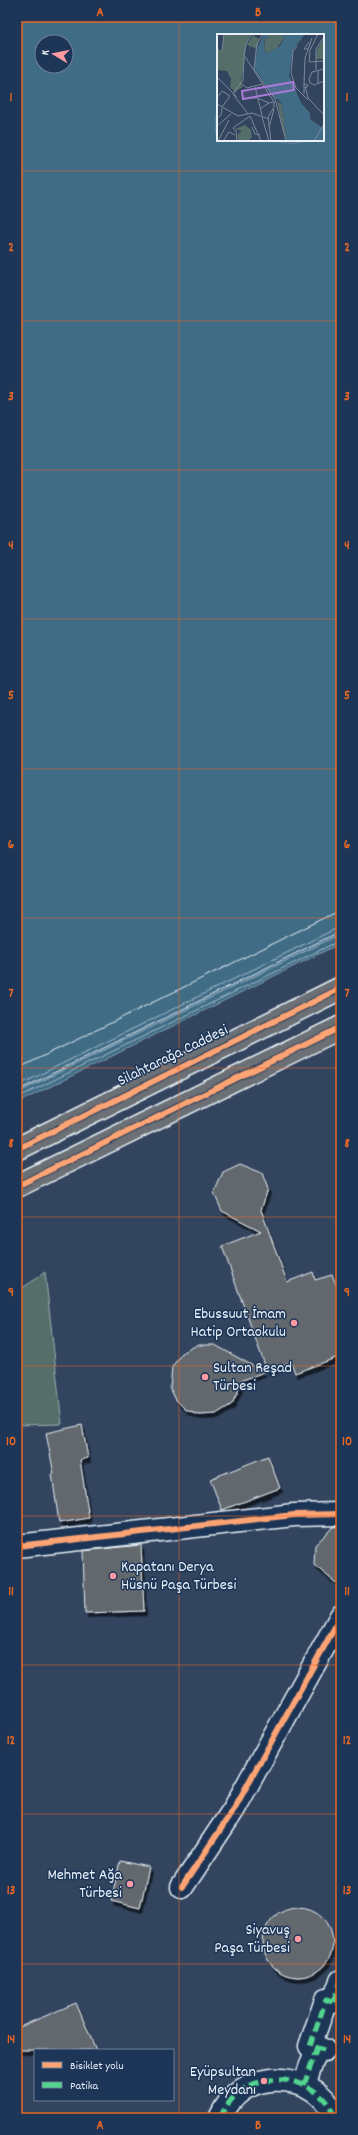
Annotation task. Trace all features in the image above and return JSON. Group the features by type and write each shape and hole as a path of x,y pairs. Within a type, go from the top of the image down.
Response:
{"main road":[{"name":"Silahtarağa Caddesi","path":"17,1148 341,988"},
{"path":"17,1186 341,1027"}],"street":[{"path":"17,1546 294,1515 341,1514"},
{"path":"182,1888 234,1809 341,1616"},
{"path":"304,2085 320,2049 310,2046 333,2002 341,1981"},
{"path":"220,2118 227,2104 242,2090 262,2081 283,2079 304,2085 321,2097 335,2118"}],"green space":[{"path":"45,1272 62,1424 17,1425 17,1292"}],"water":[{"path":"17,17 341,17 341,943 17,1103"}],"building":[{"path":"240,1164 262,1173 268,1189 261,1210 287,1282 313,1272 315,1280 332,1275 336,1284 341,1282 341,1356 295,1373 291,1362 267,1371 222,1246 261,1231 222,1211 214,1193 223,1172"},
{"name":"Sultan Reşad Türbesi","path":"197,1345 215,1345 264,1372 243,1380 232,1404 216,1414 199,1415 186,1410 176,1400 170,1388 172,1367 182,1353"},
{"path":"82,1425 88,1458 80,1460 89,1518 59,1523 52,1474 54,1474 46,1433"},
{"path":"268,1456 280,1488 222,1510 210,1479"},
{"path":"341,1526 341,1587 314,1565 315,1545 333,1527"},
{"name":"Kapatanı Derya Hüsnü Paşa Türbesi","path":"141,1545 144,1611 85,1613 83,1551"},
{"name":"Mehmet Ağa Türbesi","path":"120,1861 149,1867 140,1908 111,1901"},
{"name":"Siyavuş Paşa Türbesi","path":"298,1907 311,1910 323,1917 330,1929 333,1942 330,1955 323,1967 311,1974 298,1977 285,1974 273,1967 266,1955 263,1942 266,1929 273,1917 285,1910"},
{"path":"76,2003 96,2049 17,2050 17,2028"}],"tram line":[{"path":"17,1069 341,910"},
{"path":"17,1091 341,931"}],"marked path":[{"path":"333,2002 341,1981"},
{"path":"324,2050 310,2046 326,2000 339,2004"},
{"path":"304,2085 317,2048"},
{"path":"220,2118 229,2102 242,2090 254,2084 268,2080 296,2082 308,2087 320,2095 329,2105 335,2118"}],"cycle path":[{"path":"17,1149 341,988"},
{"path":"17,1186 341,1027"},
{"path":"17,1546 294,1515 341,1514"},
{"path":"182,1887 234,1809 341,1616"}],"place":[{"name":"Ebussuut İmam Hatip Ortaokulu","path":"294,1323"},
{"name":"Sultan Reşad Türbesi","path":"205,1377"},
{"name":"Kapatanı Derya Hüsnü Paşa Türbesi","path":"113,1576"},
{"name":"Mehmet Ağa Türbesi","path":"130,1884"},
{"name":"Siyavuş Paşa Türbesi","path":"298,1939"},
{"name":"Eyüpsultan Meydanı","path":"264,2081"}]}
